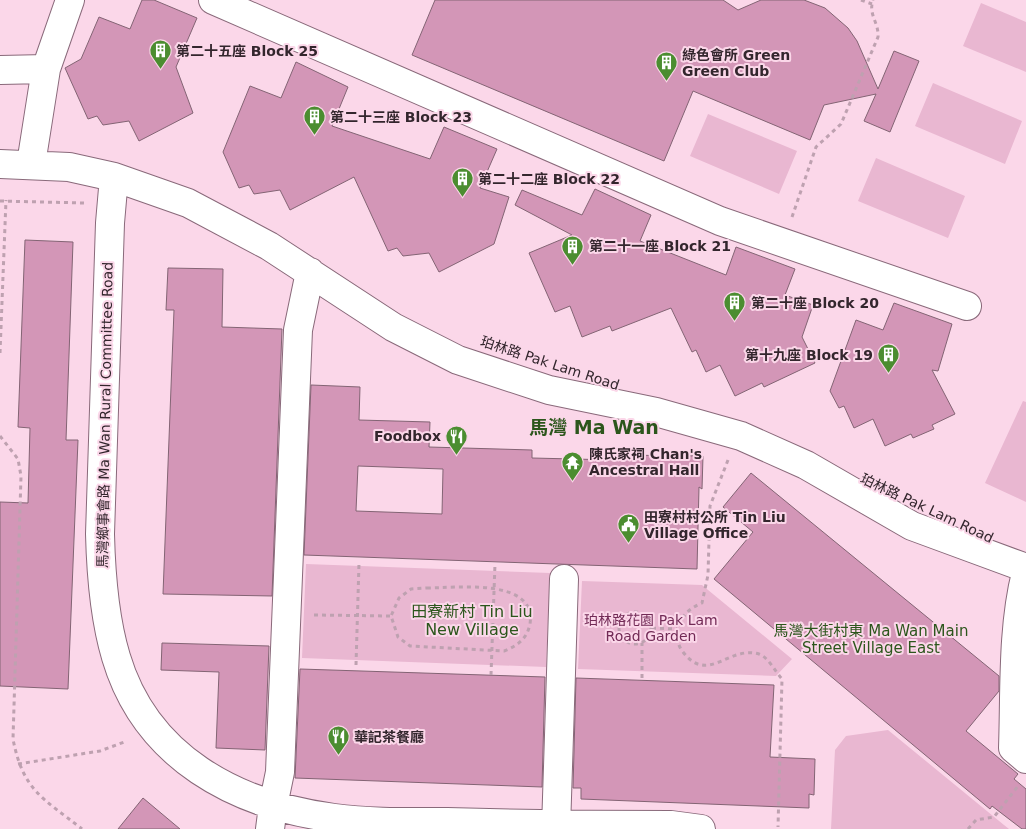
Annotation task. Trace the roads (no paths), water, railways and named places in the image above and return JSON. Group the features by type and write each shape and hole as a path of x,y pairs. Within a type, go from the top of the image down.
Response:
{"street":[{"path":"31,164 46,69 70,0"},
{"path":"213,0 711,218 968,306"},
{"path":"0,70 46,69"},
{"name":"珀林路 Pak Lam Road","path":"0,164 69,167 114,176 188,203 269,246 393,327 458,360 548,390 656,412 741,436 806,464 912,526 1026,568"},
{"name":"馬灣鄉事會路 Ma Wan Rural Committee Road","path":"114,176 110,223 100,534 101,574 109,631 116,659 130,691 148,720 166,743 186,761 214,780 242,795 271,817 327,817 361,821 556,827 671,825 700,829"},
{"path":"271,817 280,772 298,330 310,272"},
{"path":"1025,770 1014,748 1020,596 1026,573"},
{"path":"556,827 564,579"}],"place":[{"name":"第二十五座 Block 25","path":"160,70"},
{"name":"綠色會所 Green Green Club","path":"666,82"},
{"name":"第二十三座 Block 23","path":"314,136"},
{"name":"第二十二座 Block 22","path":"462,198"},
{"name":"第二十一座 Block 21","path":"573,265"},
{"name":"第二十座 Block 20","path":"735,322"},
{"name":"第十九座 Block 19","path":"889,374"},
{"name":"Foodbox","path":"457,455"},
{"name":"陳氏家祠 Chan's Ancestral Hall","path":"573,481"},
{"name":"田寮村村公所 Tin Liu Village Office","path":"628,544"},
{"name":"華記茶餐廳","path":"338,756"}],"district":[{"name":"馬灣 Ma Wan","path":"594,427"},
{"name":"田寮新村 Tin Liu New Village","path":"472,620"},
{"name":"馬灣大街村東 Ma Wan Main Street Village East","path":"871,640"}],"park label":[{"name":"珀林路花園 Pak Lam Road Garden","path":"651,628"}]}
